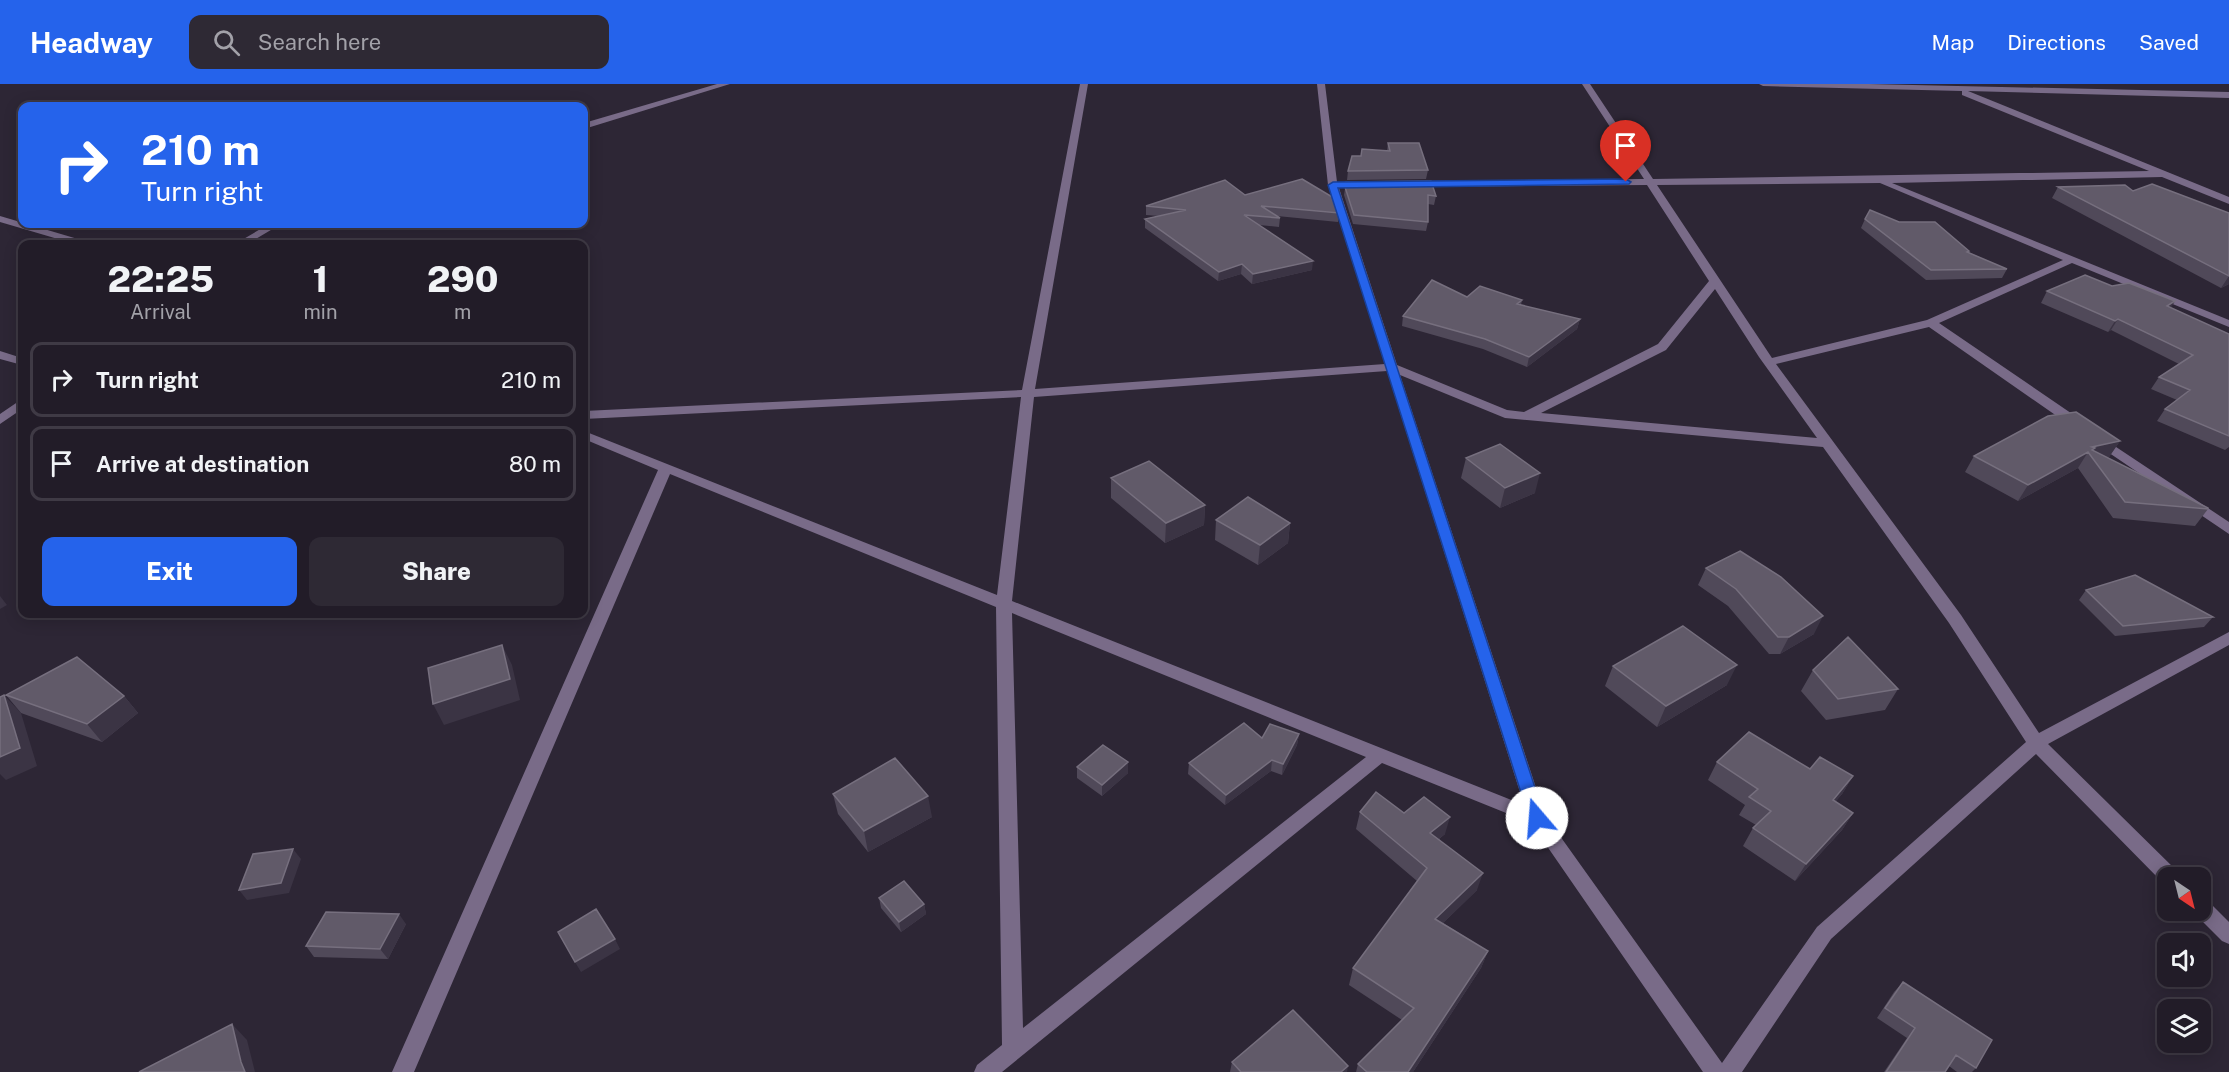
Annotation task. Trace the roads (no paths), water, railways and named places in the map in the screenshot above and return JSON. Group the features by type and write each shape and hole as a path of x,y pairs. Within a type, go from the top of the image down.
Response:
{"street":[{"path":"588,125 726,84"},
{"path":"1013,1050 1004,605 1028,393 1084,84"},
{"path":"1321,84 1333,185 1537,818 1716,1072"},
{"path":"1586,84 1769,362 1955,620 2036,743 2160,867"},
{"path":"1763,84 2229,95"},
{"path":"1952,87 2229,201"},
{"path":"1403,184 1877,180 2162,174"},
{"path":"1877,180 2229,324"},
{"path":"1333,185 1380,184"},
{"path":"0,219 18,224"},
{"path":"30,228 71,240"},
{"path":"247,240 269,228"},
{"path":"1769,362 1931,322 2073,259"},
{"path":"1525,416 1662,347 1715,281"},
{"path":"1931,322 2229,529"},
{"path":"0,355 18,361"},
{"path":"588,415 1028,393 1392,367 1505,414 1827,443"},
{"path":"0,420 18,405"},
{"path":"588,437 1537,818"},
{"path":"403,1072 666,468"},
{"path":"1729,1072 1824,933 2036,743 2229,638"},
{"path":"985,1072 1380,755"},
{"path":"2211,917 2229,935"}]}
